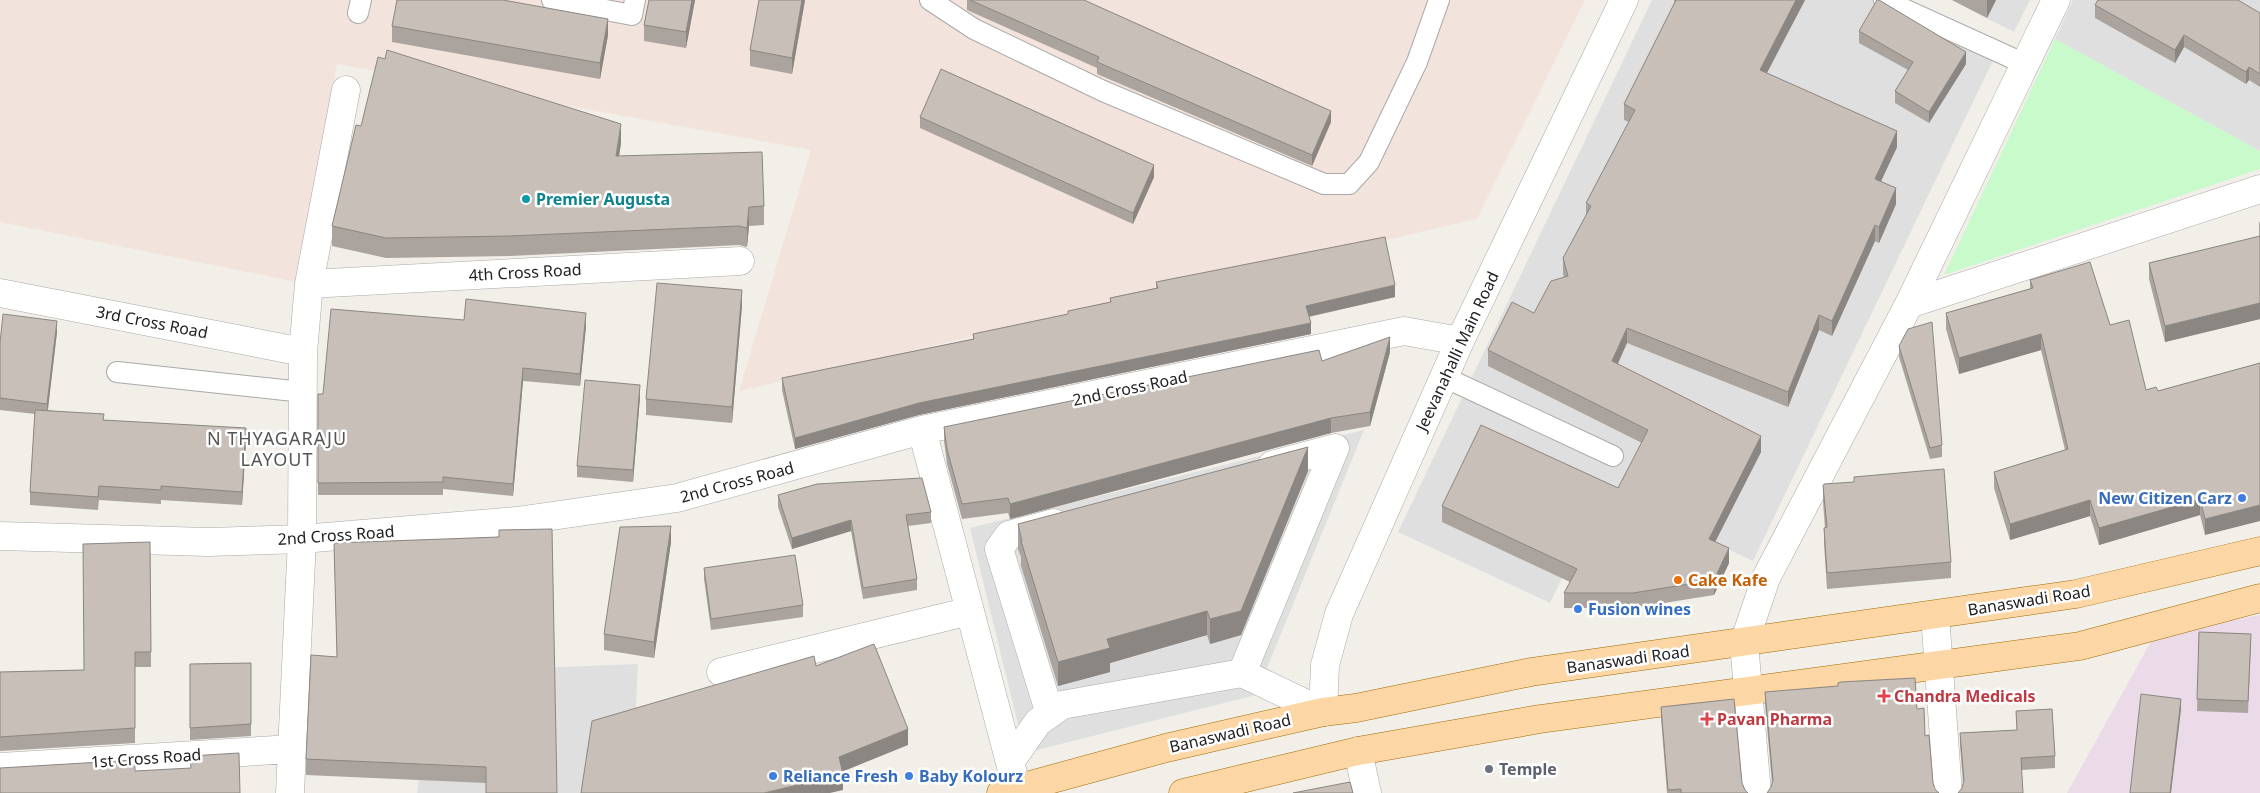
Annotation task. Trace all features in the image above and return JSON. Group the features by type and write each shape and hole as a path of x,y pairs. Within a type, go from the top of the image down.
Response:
{"main road":[{"name":"Banaswadi Road","path":"1009,791 1166,748 1323,712 1356,708 1531,672 2076,594 2260,551"},
{"path":"1183,793 1358,751 1540,719 2080,646 2260,598"}],"street":[{"name":"Jeevanahalli Main Road","path":"1323,712 1325,665 1339,614 1460,341 1624,0"},
{"path":"1758,793 1744,643 1766,578 1909,304 2056,0"},
{"path":"290,793 302,538 303,352 309,284 346,90"},
{"path":"1909,304 2260,189"},
{"name":"4th Cross Road","path":"309,284 740,261"},
{"name":"3rd Cross Road","path":"0,293 303,352"},
{"name":"2nd Cross Road","path":"0,536 208,542 302,538 517,521 678,498 922,430 1404,331 1460,341"},
{"path":"922,430 1010,762 1009,791"},
{"path":"1242,673 1335,448 1249,471"},
{"path":"1050,714 999,550 1009,535 1076,517"},
{"path":"721,672 970,611"},
{"path":"1935,615 1948,793"},
{"path":"1010,762 1038,722 1062,705 1242,673 1323,712"},
{"name":"1st Cross Road","path":"0,767 292,749"},
{"path":"1358,751 1367,793"}],"lane":[{"path":"552,0 632,15 635,0"},
{"path":"930,0 974,29 1103,91 1324,184 1350,184 1369,162 1417,62 1439,0"},
{"path":"1884,0 2025,64"},
{"path":"117,372 303,392"},
{"path":"1444,377 1613,456"}],"shaded area":[{"path":"0,0 1585,0 1477,219 739,391 811,150 337,64 297,282 0,222"},
{"path":"1652,0 1886,0 1997,52 1753,561 1604,491 1550,603 1398,532"},
{"path":"1951,0 2030,0 2014,32"},
{"path":"2073,0 2260,0 2260,151 2055,39"},
{"path":"1364,430 1256,695 1025,753 970,528"},
{"path":"2260,615 2260,793 2067,793 2154,636"},
{"path":"638,664 632,793 417,793 433,672"}],"green space":[{"path":"2055,39 2260,151 2260,169 1944,275"}],"building":[{"path":"397,0 503,0 608,19 600,63 392,26"},
{"path":"649,0 692,0 686,32 644,25"},
{"path":"759,0 802,0 792,58 750,50"},
{"path":"970,0 1084,0 1331,111 1312,155 1097,62 1099,57"},
{"path":"1676,0 1796,0 1760,70 1897,131 1875,179 1896,188 1879,227 1875,225 1832,321 1819,315 1788,392 1627,328 1612,361 1761,436 1709,539 1729,548 1714,580 1633,593 1564,593 1577,569 1442,506 1481,425 1618,488 1648,430 1488,350 1512,302 1534,313 1551,281 1568,276 1563,258 1591,206 1586,203 1635,110 1624,104"},
{"path":"1877,0 1966,52 1929,112 1895,91 1913,62 1859,31"},
{"path":"2098,0 2238,0 2260,13 2260,74 2249,67 2246,72 2184,35 2175,50 2095,5"},
{"path":"387,50 621,124 616,156 762,152 764,206 749,207 747,228 739,226 510,236 386,238 332,226 356,125 361,126 378,57 385,59"},
{"path":"941,69 1154,165 1133,213 920,117"},
{"path":"2260,236 2260,303 2165,326 2149,263"},
{"path":"1385,237 1395,285 1306,306 1311,323 919,403 795,438 782,378 974,339 973,334 1068,314 1068,311 1111,302 1110,298 1158,288 1156,282"},
{"path":"2090,262 2110,325 2129,320 2146,390 2156,387 2158,391 2260,363 2260,505 2205,519 2200,499 2099,528 2090,500 2010,524 1994,472 2068,449 2041,334 1959,358 1946,313 2033,288 2030,280"},
{"path":"657,283 742,290 732,407 646,399"},
{"path":"466,299 586,313 580,374 523,368 513,484 443,477 443,482 318,483 318,394 323,394 331,309 464,320"},
{"path":"3,314 57,321 47,404 0,398 0,343"},
{"path":"1932,322 1942,445 1930,448 1899,346 1908,329"},
{"path":"1390,337 1370,412 1331,418 1010,504 1008,498 962,504 947,449 944,427 1319,350 1322,361"},
{"path":"585,380 640,385 633,470 577,466"},
{"path":"35,410 104,414 103,420 246,428 242,492 161,486 161,490 99,486 98,497 30,492"},
{"path":"1308,447 1241,611 1210,619 1207,611 1107,639 1110,648 1058,662 1021,541 1018,524"},
{"path":"1944,469 1951,562 1827,573 1824,528 1827,527 1824,484 1854,482 1854,477"},
{"path":"922,478 931,512 906,515 917,579 863,588 851,520 792,538 778,495 817,484"},
{"path":"671,526 654,642 604,634 620,527"},
{"path":"552,529 557,793 486,793 486,767 306,759 311,655 337,657 334,543 499,537 499,530"},
{"path":"150,542 151,652 135,652 135,728 0,737 0,672 84,670 83,544"},
{"path":"795,555 803,605 711,619 704,568"},
{"path":"2199,632 2251,634 2248,701 2197,699"},
{"path":"874,644 908,729 839,757 843,774 764,793 581,793 592,721 814,656 816,666"},
{"path":"251,663 251,724 190,728 190,664"},
{"path":"1915,678 1917,709 1924,708 1925,736 1929,735 1933,783 1939,793 1767,793 1773,780 1765,692 1838,686 1838,683 1841,682"},
{"path":"2141,694 2181,699 2170,793 2130,793"},
{"path":"1734,699 1742,783 1748,793 1681,793 1681,789 1668,790 1661,707"},
{"path":"2052,709 2055,756 2021,758 2023,793 1958,793 1962,788 1964,780 1960,733 2017,730 2016,711"},
{"path":"239,753 240,793 0,793 0,768 135,760 135,771 191,768 190,756"},
{"path":"1350,782 1353,793 1293,793"}],"place":[{"name":"Premier Augusta","path":"526,199"},
{"name":"New Citizen Carz","path":"2242,498"},
{"name":"Cake Kafe","path":"1678,580"},
{"name":"Fusion wines","path":"1578,609"},
{"name":"Chandra Medicals","path":"1884,696"},
{"name":"Pavan Pharma","path":"1707,719"},
{"name":"Temple","path":"1489,769"},
{"name":"Reliance Fresh","path":"773,776"},
{"name":"Baby Kolourz","path":"909,776"}],"district":[{"name":"N THYAGARAJU LAYOUT","path":"277,449"}]}
